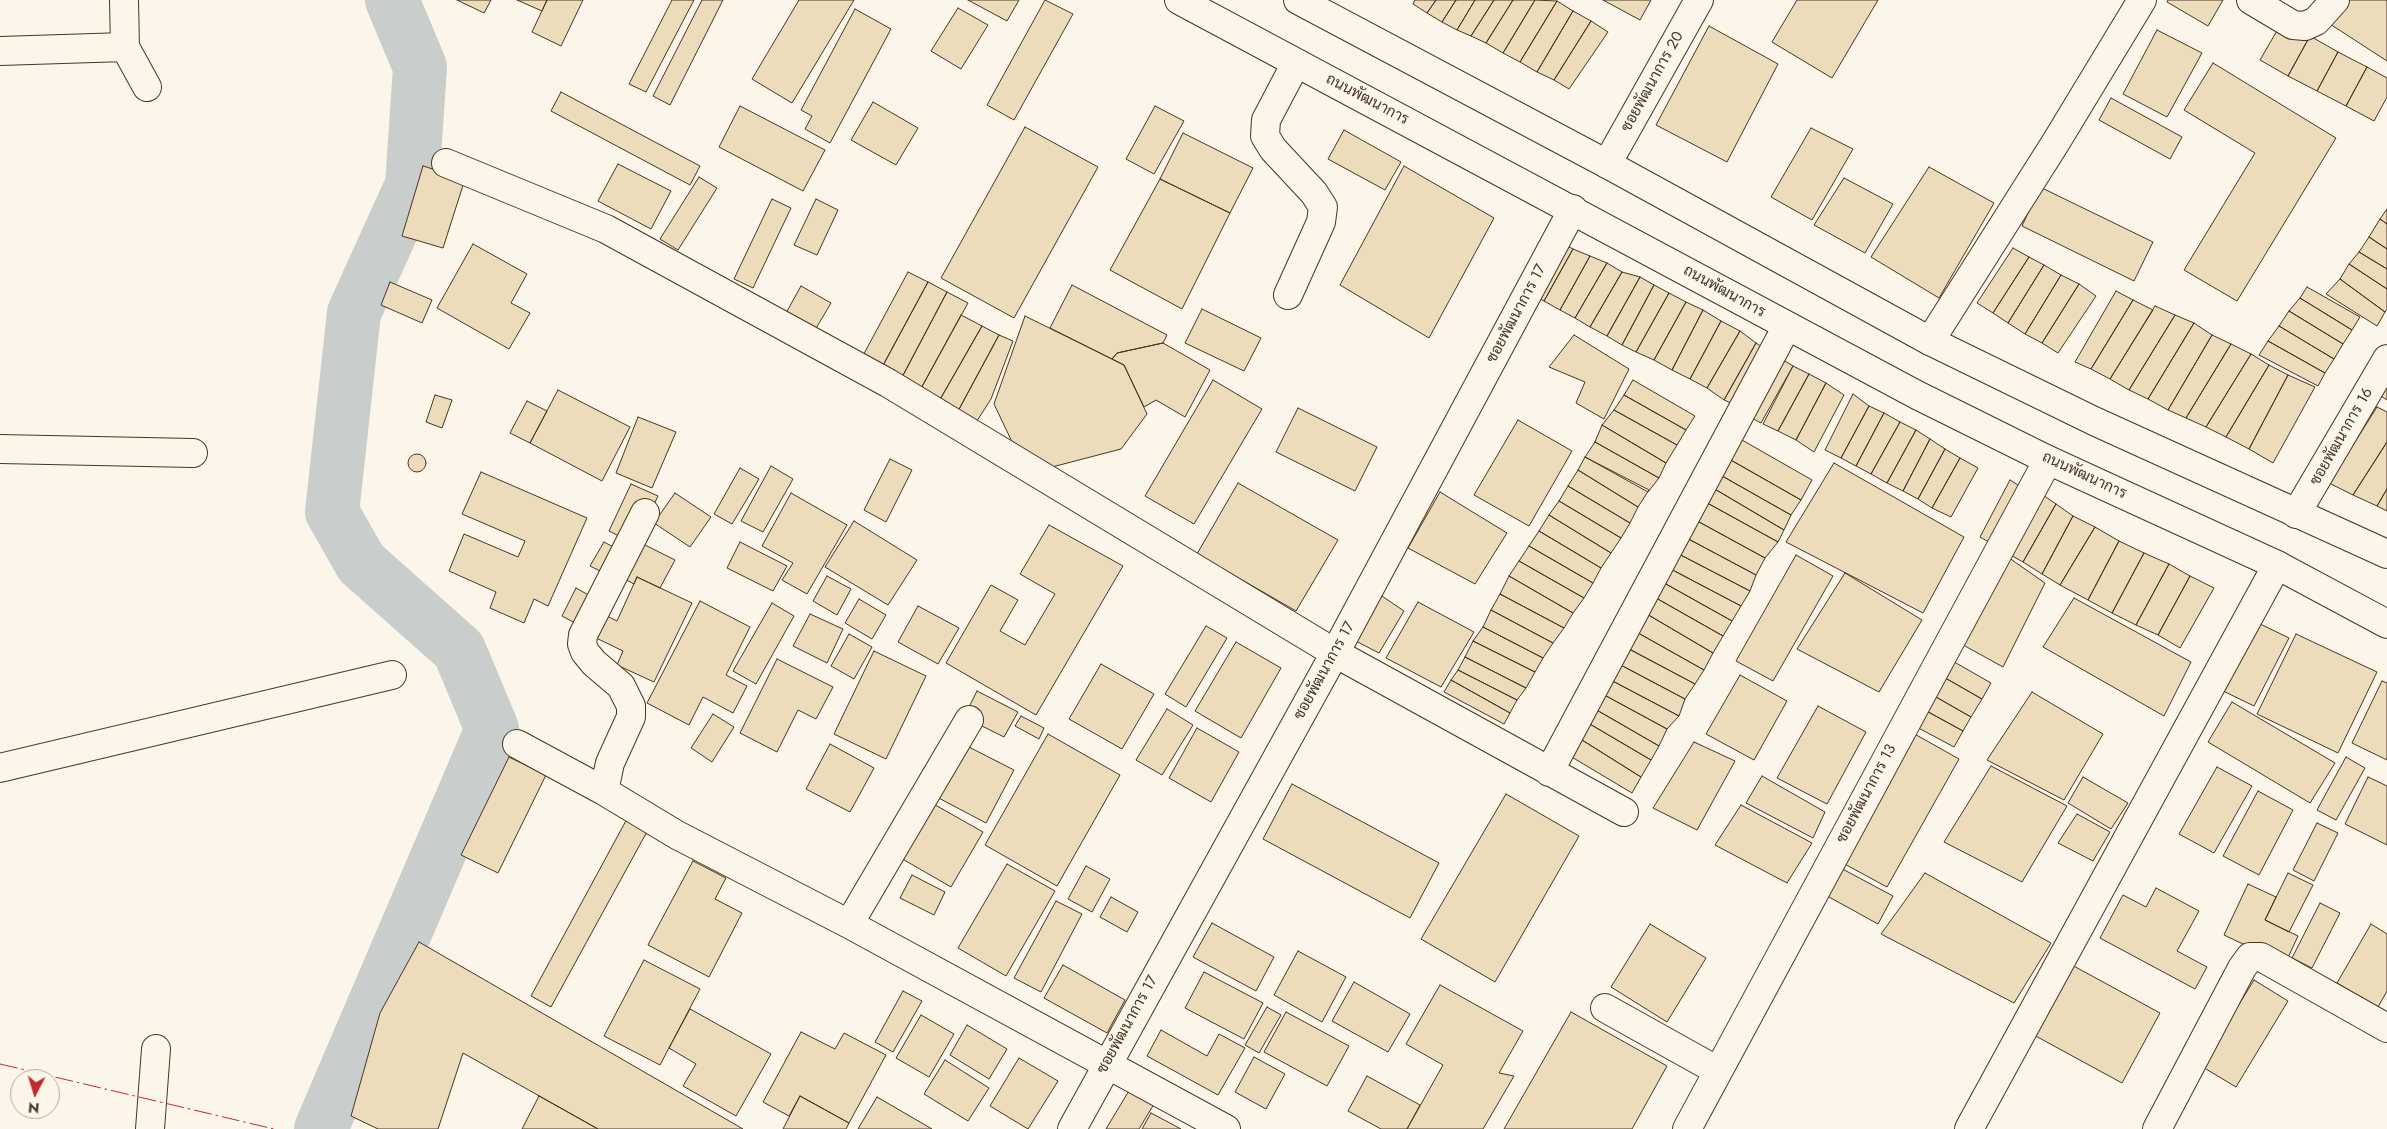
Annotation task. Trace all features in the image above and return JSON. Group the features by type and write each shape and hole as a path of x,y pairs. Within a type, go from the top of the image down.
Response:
{"street":[{"path":"124,0 125,47 127,55 147,87"},
{"name":"ถนนพัฒนาการ","path":"1179,0 1917,396 2048,460 2277,565 2387,624"},
{"path":"1298,0 1607,164 1930,341 2094,421 2387,554"},
{"name":"ซอยพัฒนาการ 20","path":"1607,164 1700,0"},
{"path":"1930,341 2056,142 2142,0"},
{"path":"2251,0 2293,25 2305,26 2316,21 2336,0"},
{"path":"0,51 125,47"},
{"path":"1288,295 1321,222 1323,207 1314,193 1279,156 1264,136 1266,120 1296,63"},
{"path":"446,164 606,229 888,383 1335,653 1624,812"},
{"name":"ซอยพัฒนาการ 17","path":"1072,1129 1335,653 1573,210"},
{"path":"1549,772 1787,326"},
{"name":"ซอยพัฒนาการ 16","path":"2296,514 2387,359"},
{"path":"0,449 193,453"},
{"name":"ซอยพัฒนาการ 13","path":"1686,1129 2048,460"},
{"path":"604,790 610,763 632,717 632,706 621,686 594,663 585,652 582,644 583,635 644,513"},
{"path":"1970,1129 2277,565"},
{"name":"ถนนพัฒนาการ","path":"2277,565 2387,605"},
{"path":"0,768 392,675"},
{"path":"849,924 969,720"},
{"path":"517,744 604,790 677,835 849,924 1226,1129"},
{"path":"2157,1129 2242,968 2250,957 2261,957 2387,1028"},
{"path":"1606,1008 1718,1071"},
{"path":"150,1129 156,1049"}],"building":[{"path":"457,0 491,0 484,13"},
{"path":"517,0 547,0 542,11"},
{"path":"547,0 583,0 561,46 532,32"},
{"path":"672,0 694,0 646,92 629,84"},
{"path":"702,0 723,0 670,105 653,96"},
{"path":"799,0 854,0 792,103 752,79"},
{"path":"968,0 1019,0 1007,21"},
{"path":"1045,0 1073,14 1014,120 987,105"},
{"path":"1415,0 1436,0 1427,13 1413,4"},
{"path":"1436,0 1456,0 1442,22 1427,13"},
{"path":"1456,0 1475,0 1457,30 1442,22"},
{"path":"1475,0 1494,0 1471,36 1457,30"},
{"path":"1494,0 1513,0 1486,43 1471,36"},
{"path":"1513,0 1535,0 1503,53 1486,43"},
{"path":"1535,0 1557,1 1520,62 1503,53"},
{"path":"1603,0 1651,0 1640,20"},
{"path":"1797,0 1878,0 1832,78 1772,42"},
{"path":"2168,0 2223,0 2208,26 2167,2"},
{"path":"2347,0 2387,0 2387,61 2330,24"},
{"path":"1557,1 1573,11 1537,72 1520,62"},
{"path":"958,8 988,25 961,69 931,51"},
{"path":"855,9 891,29 830,143 805,129 812,116 801,110"},
{"path":"1573,11 1591,21 1554,80 1537,72"},
{"path":"1591,21 1608,32 1569,89 1554,80"},
{"path":"2282,22 2310,36 2288,76 2260,60"},
{"path":"1709,26 1778,64 1727,162 1656,125"},
{"path":"2157,30 2202,53 2167,117 2123,94"},
{"path":"2310,36 2338,52 2317,91 2288,76"},
{"path":"2338,52 2367,67 2346,106 2317,91"},
{"path":"2213,63 2336,138 2237,301 2184,270 2255,153 2184,110"},
{"path":"2367,67 2387,78 2387,97 2374,121 2346,106"},
{"path":"561,92 700,166 690,185 551,111"},
{"path":"2111,98 2182,137 2170,159 2099,120"},
{"path":"873,102 918,128 896,165 851,140"},
{"path":"740,106 825,150 803,191 719,147"},
{"path":"1155,106 1184,121 1154,174 1126,159"},
{"path":"1025,127 1098,167 1014,318 941,278"},
{"path":"1811,128 1853,149 1812,220 1771,197"},
{"path":"1344,130 1401,162 1385,190 1328,159"},
{"path":"1183,133 1253,168 1230,213 1160,179"},
{"path":"618,164 671,191 651,229 598,201"},
{"path":"423,166 465,179 443,248 402,236"},
{"path":"1404,166 1494,218 1429,338 1340,285"},
{"path":"1929,167 1994,203 1939,298 1871,257"},
{"path":"699,177 717,188 678,250 660,239"},
{"path":"1844,178 1893,204 1865,253 1814,225"},
{"path":"1160,179 1230,213 1182,309 1110,270"},
{"path":"2040,187 2153,242 2134,281 2022,226"},
{"path":"772,199 791,208 753,288 734,279"},
{"path":"816,199 838,210 817,255 794,245"},
{"path":"2387,209 2387,224 2380,219"},
{"path":"2380,219 2387,224 2387,249 2369,237"},
{"path":"2369,237 2387,249 2387,269 2359,252"},
{"path":"1558,241 1573,249 1544,301 1530,293"},
{"path":"473,244 527,274 511,303 530,313 509,349 437,308"},
{"path":"2013,248 2029,257 1993,313 1977,303"},
{"path":"1573,249 1590,256 1560,310 1544,301"},
{"path":"2359,252 2387,269 2387,289 2349,264"},
{"path":"1590,256 1607,263 1575,318 1560,310"},
{"path":"2029,257 2044,265 2008,323 1993,313"},
{"path":"1607,263 1622,272 1590,327 1575,318"},
{"path":"2349,264 2387,289 2387,309 2385,312 2340,279"},
{"path":"2044,265 2061,275 2025,334 2008,323"},
{"path":"908,272 928,282 880,371 860,361"},
{"path":"1622,272 1640,277 1607,336 1590,327"},
{"path":"2061,275 2079,284 2042,343 2025,334"},
{"path":"1640,277 1654,285 1622,345 1607,336"},
{"path":"2340,279 2385,312 2377,326 2326,294"},
{"path":"390,282 432,300 422,323 381,305"},
{"path":"928,282 947,292 900,381 880,371"},
{"path":"2079,284 2096,296 2058,353 2042,343"},
{"path":"1072,285 1167,335 1163,343 1117,353 1112,359 1050,328"},
{"path":"1654,285 1669,293 1636,352 1622,345"},
{"path":"801,286 831,303 815,330 786,313"},
{"path":"2307,287 2360,317 2352,330 2300,298"},
{"path":"2116,291 2133,300 2091,369 2075,362"},
{"path":"947,292 968,303 919,392 900,381"},
{"path":"1669,293 1686,302 1654,360 1636,352"},
{"path":"2300,298 2352,330 2343,344 2289,311"},
{"path":"2133,300 2153,310 2110,379 2091,369"},
{"path":"1686,302 1703,310 1672,370 1654,360"},
{"path":"2155,306 2175,315 2129,390 2110,379"},
{"path":"1202,309 1261,338 1244,371 1185,343"},
{"path":"1703,310 1721,321 1690,379 1672,370"},
{"path":"2289,311 2343,344 2334,359 2279,326"},
{"path":"961,315 982,326 938,403 919,392"},
{"path":"2175,315 2194,323 2148,399 2129,390"},
{"path":"1025,316 1124,365 1147,414 1121,449 1052,467 1014,446 994,404"},
{"path":"1721,321 1740,331 1707,388 1690,379"},
{"path":"2194,323 2212,335 2168,410 2148,399"},
{"path":"982,326 999,335 957,413 938,403"},
{"path":"2279,326 2334,359 2325,373 2268,341"},
{"path":"1740,331 1756,343 1724,400 1707,388"},
{"path":"999,335 1013,341 991,399 975,424 957,413"},
{"path":"1574,335 1629,369 1604,419 1576,403 1585,382 1549,367"},
{"path":"2212,335 2231,344 2186,418 2168,410"},
{"path":"2268,341 2325,373 2318,386 2259,355"},
{"path":"1163,343 1210,370 1185,417 1156,400 1144,407 1124,365 1112,359 1117,353"},
{"path":"1756,343 1770,352 1740,407 1724,400"},
{"path":"2231,344 2251,354 2206,427 2186,418"},
{"path":"2251,354 2269,365 2226,437 2206,427"},
{"path":"1777,356 1793,366 1761,423 1746,415"},
{"path":"2269,365 2288,375 2249,449 2226,437"},
{"path":"1793,366 1809,374 1778,431 1763,424"},
{"path":"1809,374 1826,383 1796,440 1778,431"},
{"path":"2288,375 2315,387 2273,463 2249,449"},
{"path":"1213,380 1262,409 1194,524 1145,496"},
{"path":"1633,380 1695,416 1686,430 1624,395"},
{"path":"2387,381 2387,400 2373,391"},
{"path":"1826,383 1844,395 1814,452 1796,440"},
{"path":"558,390 630,427 602,481 530,443"},
{"path":"1853,394 1869,406 1841,458 1825,450"},
{"path":"435,395 452,400 442,428 426,422"},
{"path":"1624,395 1686,430 1677,445 1614,410"},
{"path":"527,401 547,411 530,443 510,433"},
{"path":"1869,406 1884,413 1856,466 1841,458"},
{"path":"2377,407 2387,412 2387,442 2353,495 2329,483"},
{"path":"1298,408 1377,447 1355,491 1276,452"},
{"path":"1614,410 1677,445 1666,463 1602,425"},
{"path":"1884,413 1900,422 1871,474 1856,466"},
{"path":"638,417 676,432 652,488 616,473"},
{"path":"1518,420 1572,451 1529,526 1474,495"},
{"path":"1900,422 1916,430 1887,483 1871,474"},
{"path":"1602,425 1666,463 1659,478 1595,442"},
{"path":"1916,430 1930,439 1903,491 1887,483"},
{"path":"1735,436 1812,480 1801,500 1722,455"},
{"path":"1930,439 1945,449 1918,499 1903,491"},
{"path":"1595,442 1659,478 1648,492 1585,457"},
{"path":"2387,442 2387,489 2377,506 2353,495"},
{"path":"1945,449 1960,458 1932,508 1918,499"},
{"path":"417,454 423,457 426,463 423,469 417,472 411,469 408,463 411,457"},
{"path":"1722,455 1801,500 1791,515 1715,472"},
{"path":"1585,457 1649,490 1638,507 1578,470"},
{"path":"1960,458 1978,468 1951,517 1932,508"},
{"path":"890,459 912,470 886,522 864,510"},
{"path":"1834,463 1964,537 1923,613 1786,542"},
{"path":"771,466 793,479 763,532 741,521"},
{"path":"740,468 759,479 732,524 714,514"},
{"path":"1578,470 1638,507 1630,523 1568,486"},
{"path":"481,472 587,518 548,606 534,599 524,623 490,608 496,592 449,571 464,534 518,557 525,541 462,514"},
{"path":"1715,472 1791,515 1784,530 1708,485"},
{"path":"2010,480 2027,491 1994,545 1980,537"},
{"path":"1238,483 1338,540 1296,611 1197,554"},
{"path":"631,484 658,496 635,544 609,531"},
{"path":"1708,485 1784,530 1778,542 1700,499"},
{"path":"1568,486 1630,523 1621,538 1559,501"},
{"path":"2387,489 2387,511 2377,506"},
{"path":"1440,492 1507,533 1475,584 1408,548"},
{"path":"675,493 711,517 690,547 654,523"},
{"path":"791,493 847,525 807,594 782,580 793,563 762,546"},
{"path":"2040,493 2056,504 2023,562 2007,553"},
{"path":"1700,499 1778,542 1765,558 1690,517"},
{"path":"1559,501 1621,538 1611,553 1549,515"},
{"path":"2056,504 2073,516 2042,574 2023,562"},
{"path":"1549,515 1611,553 1601,568 1539,531"},
{"path":"2073,516 2095,527 2060,585 2042,574"},
{"path":"1690,517 1765,558 1756,575 1681,535"},
{"path":"854,521 917,560 888,605 825,567"},
{"path":"1049,525 1123,566 1036,715 946,663 991,585 1018,600 1000,631 1025,645 1055,594 1020,574"},
{"path":"2095,527 2119,541 2088,600 2060,585"},
{"path":"1539,531 1601,568 1593,583 1529,546"},
{"path":"1681,535 1756,575 1750,591 1673,551"},
{"path":"2119,541 2144,553 2112,613 2088,600"},
{"path":"604,542 617,549 604,573 590,566"},
{"path":"639,542 675,560 660,588 637,577 634,584 621,577"},
{"path":"740,542 787,566 773,591 727,568"},
{"path":"1529,546 1593,583 1584,598 1519,561"},
{"path":"1673,551 1750,591 1741,606 1665,566"},
{"path":"2002,553 2045,583 2003,667 1956,641"},
{"path":"2144,553 2169,564 2136,625 2112,613"},
{"path":"1796,555 1833,576 1773,681 1736,661"},
{"path":"1519,561 1584,598 1573,613 1509,576"},
{"path":"2169,564 2190,576 2158,635 2136,625"},
{"path":"1665,566 1741,606 1732,621 1657,579"},
{"path":"1845,573 1922,620 1879,692 1797,649"},
{"path":"827,576 851,589 837,615 813,601"},
{"path":"1509,576 1573,613 1564,628 1500,594"},
{"path":"2190,576 2214,588 2180,648 2158,635"},
{"path":"637,577 692,603 654,682 617,665 623,651 592,636 603,614 617,621"},
{"path":"1657,579 1732,621 1723,636 1649,594"},
{"path":"576,588 592,597 577,624 562,616"},
{"path":"1379,594 1404,611 1379,653 1350,638"},
{"path":"1500,594 1564,628 1553,643 1491,610"},
{"path":"1649,594 1723,636 1713,653 1640,610"},
{"path":"2074,598 2191,662 2164,716 2043,647"},
{"path":"859,599 886,615 872,639 845,623"},
{"path":"700,601 750,627 726,675 747,686 733,713 703,697 689,725 647,703"},
{"path":"1418,602 1474,632 1441,687 1386,658"},
{"path":"772,603 794,616 756,684 733,671"},
{"path":"918,606 959,628 938,664 898,642"},
{"path":"1491,610 1553,643 1543,658 1483,627"},
{"path":"1640,610 1713,653 1704,670 1631,629"},
{"path":"810,614 843,629 827,663 793,646"},
{"path":"2254,621 2289,638 2254,706 2217,688"},
{"path":"1206,626 1227,638 1186,707 1165,694"},
{"path":"1483,627 1543,658 1535,672 1473,641"},
{"path":"1631,629 1704,670 1695,684 1622,645"},
{"path":"849,634 872,647 854,679 831,666"},
{"path":"2296,634 2377,672 2338,753 2257,714"},
{"path":"1473,641 1535,672 1526,688 1465,657"},
{"path":"1236,642 1281,668 1241,738 1195,711"},
{"path":"1623,646 1695,684 1685,699 1615,662"},
{"path":"874,651 926,676 886,759 834,734"},
{"path":"1465,657 1526,688 1517,700 1458,670"},
{"path":"777,659 833,687 816,719 798,710 777,752 740,733"},
{"path":"1949,659 1991,683 1982,699 1940,675"},
{"path":"1615,662 1685,699 1679,716 1605,677"},
{"path":"1101,664 1154,694 1122,749 1069,719"},
{"path":"1458,670 1517,700 1510,713 1451,680"},
{"path":"1740,675 1787,701 1754,760 1706,734"},
{"path":"1940,675 1982,699 1971,717 1929,693"},
{"path":"1605,677 1679,716 1667,729 1597,691"},
{"path":"1451,680 1510,713 1504,724 1444,692"},
{"path":"2382,681 2387,683 2387,760 2352,743"},
{"path":"977,691 1018,712 1004,737 964,717"},
{"path":"1597,691 1667,729 1659,746 1588,705"},
{"path":"2032,692 2103,734 2064,800 1987,760"},
{"path":"1929,693 1971,717 1963,731 1921,708"},
{"path":"2232,702 2335,763 2310,803 2208,742"},
{"path":"1588,705 1659,746 1651,760 1583,720"},
{"path":"1818,706 1866,732 1827,804 1777,778"},
{"path":"1921,708 1963,731 1954,747 1911,724"},
{"path":"1167,709 1193,725 1162,775 1136,760"},
{"path":"713,714 734,727 712,762 691,748"},
{"path":"1021,716 1044,728 1039,739 1015,726"},
{"path":"1583,720 1651,760 1641,777 1574,735"},
{"path":"1197,728 1239,752 1211,802 1169,778"},
{"path":"1911,732 1959,759 1887,887 1839,861"},
{"path":"1048,734 1120,775 1057,886 985,845"},
{"path":"1574,735 1641,777 1632,793 1565,753"},
{"path":"1694,742 1735,761 1697,830 1653,808"},
{"path":"961,743 1014,770 986,823 933,795"},
{"path":"830,744 874,768 850,812 806,789"},
{"path":"509,757 546,775 498,873 461,855"},
{"path":"2346,757 2365,768 2336,820 2317,810"},
{"path":"1991,766 2067,806 2022,882 1944,842"},
{"path":"2217,767 2252,786 2214,853 2179,834"},
{"path":"1762,776 1825,812 1813,838 1746,803"},
{"path":"2083,777 2128,803 2111,829 2068,803"},
{"path":"2368,777 2387,786 2387,845 2345,824"},
{"path":"1292,784 1439,863 1410,918 1263,839"},
{"path":"2258,791 2293,810 2259,875 2223,856"},
{"path":"1506,794 1579,836 1495,982 1421,939"},
{"path":"930,802 983,832 951,887 899,857"},
{"path":"1741,805 1812,843 1787,883 1715,845"},
{"path":"2077,814 2110,832 2093,861 2058,843"},
{"path":"628,817 649,828 551,1007 531,996"},
{"path":"2317,823 2338,833 2314,881 2293,870"},
{"path":"693,861 726,878 715,899 742,913 709,977 648,945"},
{"path":"1007,864 1055,891 1006,976 958,948"},
{"path":"1835,865 1893,896 1878,924 1820,892"},
{"path":"1086,866 1110,879 1092,912 1068,899"},
{"path":"1925,873 2051,943 2014,1003 1881,934"},
{"path":"2288,873 2313,885 2289,932 2265,920"},
{"path":"912,875 945,892 934,915 900,898"},
{"path":"2248,884 2276,897 2265,920 2298,936 2285,964 2224,935"},
{"path":"2156,888 2199,911 2177,951 2207,967 2195,989 2100,938 2123,895 2146,907"},
{"path":"1111,897 1138,912 1127,932 1100,917"},
{"path":"1056,901 1082,914 1041,992 1014,978"},
{"path":"2320,903 2340,913 2312,968 2292,958"},
{"path":"1212,923 1274,957 1256,991 1193,957"},
{"path":"1650,924 1706,958 1667,1022 1611,987"},
{"path":"2371,924 2387,934 2387,991 2378,1007 2337,983"},
{"path":"419,942 743,1129 598,1129 463,1053 438,1129 378,1129 351,1116 380,1013"},
{"path":"1298,951 1346,977 1322,1022 1274,995"},
{"path":"644,960 700,989 660,1065 604,1036"},
{"path":"2070,964 2160,1013 2122,1083 2032,1034"},
{"path":"1063,965 1125,1000 1107,1033 1044,998"},
{"path":"1204,972 1263,1003 1244,1039 1185,1008"},
{"path":"2254,980 2288,1001 2236,1087 2201,1066"},
{"path":"1354,982 1410,1014 1388,1052 1332,1021"},
{"path":"1440,985 1523,1031 1499,1073 1514,1076 1483,1129 1407,1129 1443,1065 1406,1044"},
{"path":"903,991 922,1001 893,1052 875,1042"},
{"path":"1267,1007 1281,1015 1259,1053 1245,1045"},
{"path":"690,1009 771,1054 736,1116 683,1086 696,1064 669,1048"},
{"path":"1286,1012 1349,1046 1327,1086 1264,1052"},
{"path":"1571,1012 1667,1066 1632,1129 1504,1129"},
{"path":"921,1015 954,1034 929,1077 896,1058"},
{"path":"967,1025 1007,1049 989,1079 950,1055"},
{"path":"1161,1030 1207,1056 1219,1034 1245,1048 1218,1095 1147,1056"},
{"path":"801,1032 835,1049 844,1033 886,1055 849,1123 800,1096 789,1116 763,1102"},
{"path":"1254,1057 1285,1074 1266,1109 1235,1092"},
{"path":"1019,1058 1058,1081 1028,1129 990,1106"},
{"path":"945,1060 989,1088 968,1121 924,1094"},
{"path":"1367,1076 1420,1105 1407,1129 1381,1129 1348,1111"},
{"path":"1130,1089 1154,1104 1139,1129 1106,1129"},
{"path":"539,1096 598,1129 522,1129"},
{"path":"800,1096 849,1123 846,1129 783,1129"},
{"path":"877,1097 932,1129 858,1129"},
{"path":"1151,1113 1181,1129 1142,1129"}],"waterway":[{"path":"321,1129 492,729 459,650 361,563 332,512 354,313 412,185 420,67 392,0"}],"power":[{"path":"0,1064 274,1129"}]}
